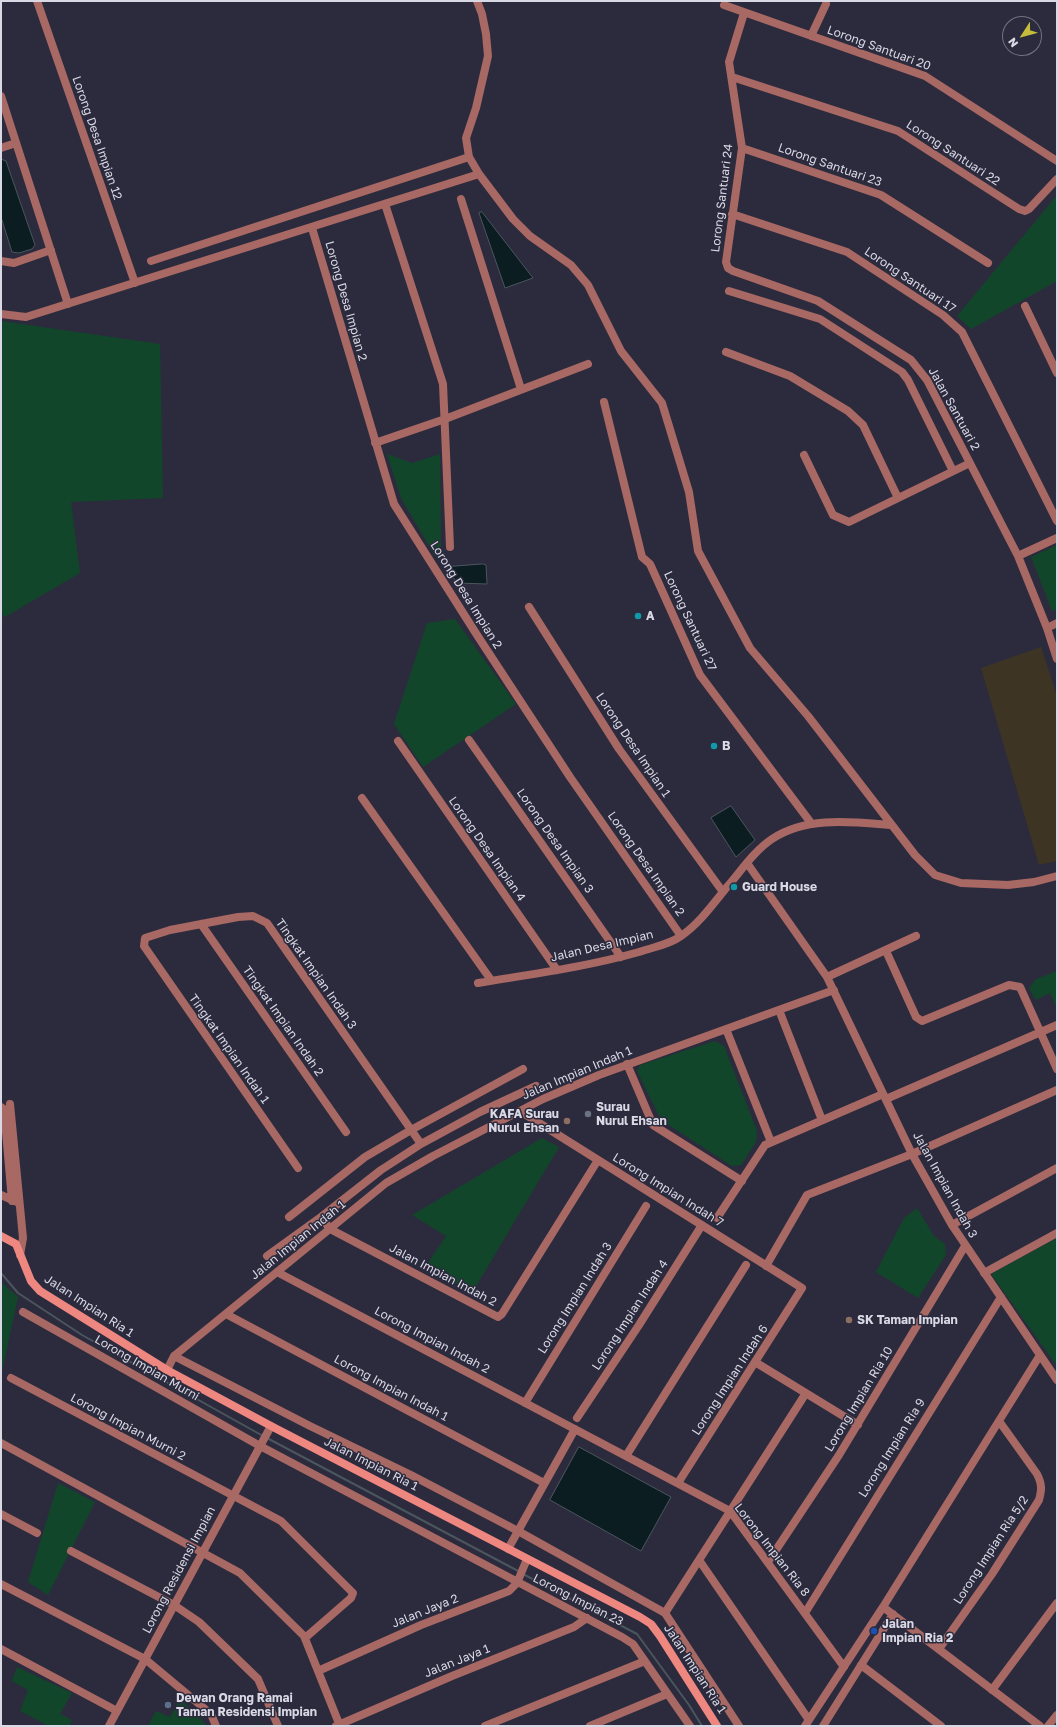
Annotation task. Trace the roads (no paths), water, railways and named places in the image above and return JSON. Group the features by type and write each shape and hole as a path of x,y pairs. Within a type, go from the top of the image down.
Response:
{"street":[{"name":"Lorong Desa Impian 12","path":"37,1 136,283"},
{"path":"477,1 482,14 488,56 476,108 466,138 469,157 513,219 530,236 571,265 588,285 621,351 662,403 689,492 698,551 750,648 808,716 915,855 935,875 961,883 1008,885 1034,882 1057,876"},
{"path":"811,36 826,4"},
{"name":"Lorong Santuari 20","path":"724,5 925,76 1057,161"},
{"name":"Lorong Santuari 24","path":"728,268 726,262 742,148 729,62 744,13"},
{"name":"Lorong Santuari 22","path":"732,77 898,131 1019,209 1025,211 1030,209 1057,179"},
{"path":"1,96 68,304"},
{"path":"1,148 16,143"},
{"name":"Lorong Santuari 23","path":"742,148 881,194 988,263"},
{"path":"151,261 469,157"},
{"name":"Lorong Desa Impian 2","path":"1,314 26,317 480,174"},
{"path":"461,198 521,389"},
{"path":"385,204 443,384 450,547"},
{"name":"Lorong Santuari 17","path":"732,214 847,252 943,315 962,332 1057,521"},
{"name":"Lorong Desa Impian 2","path":"312,228 394,504 566,771 681,936"},
{"path":"1,261 14,263 51,250"},
{"name":"Jalan Santuari 2","path":"728,268 818,301 911,360 927,380 1018,556 1047,628 1057,659"},
{"path":"728,291 820,319 902,372 908,380 953,471"},
{"path":"1025,306 1057,373"},
{"path":"726,352 790,376 848,411 863,425 898,498"},
{"path":"375,443 445,419 588,364"},
{"name":"Lorong Santuari 27","path":"604,402 642,557 650,564 700,675 811,823"},
{"path":"804,455 833,515 849,522 970,463"},
{"path":"1018,556 1057,538"},
{"name":"Lorong Desa Impian 1","path":"529,607 619,749 723,892"},
{"path":"1047,628 1057,623"},
{"name":"Lorong Desa Impian 3","path":"469,740 621,957"},
{"name":"Lorong Desa Impian 4","path":"398,741 556,970"},
{"path":"362,798 491,980"},
{"path":"811,823 856,822 891,825"},
{"name":"Jalan Desa Impian","path":"478,983 621,957 664,944 681,936 706,913 747,863 772,839 811,823"},
{"name":"Jalan Impian Indah 3","path":"747,863 827,977 912,1154 952,1225 1057,1380"},
{"name":"Tingkat Impian Indah 3","path":"144,942 145,938 170,930 253,916 267,924 421,1144"},
{"name":"Tingkat Impian Indah 2","path":"201,924 346,1132"},
{"path":"827,977 916,936"},
{"name":"Tingkat Impian Indah 1","path":"144,942 144,946 150,955 298,1168"},
{"path":"886,951 916,1017 922,1021 1009,985 1020,987 1057,1069"},
{"name":"Jalan Impian Indah 1","path":"167,1370 174,1356 330,1228 386,1183 433,1156 543,1099 627,1064 834,990"},
{"path":"779,1010 822,1120"},
{"path":"717,1218 765,1145 822,1120 885,1097 1057,1026"},
{"path":"726,1029 771,1142"},
{"path":"627,1064 653,1125 742,1181"},
{"name":"Jalan Impian Indah 1","path":"289,1217 365,1157 522,1069"},
{"name":"Jalan Impian Indah 1","path":"268,1256 382,1170 421,1144 480,1112 536,1086"},
{"path":"766,1266 807,1195 912,1154 1057,1090"},
{"path":"10,1104 16,1202"},
{"path":"1,1107 4,1109 16,1202 23,1238 20,1255"},
{"name":"Lorong Impian Indah 7","path":"520,1111 802,1288"},
{"name":"Jalan Impian Indah 2","path":"321,1217 330,1228 498,1317 502,1314 598,1160"},
{"path":"952,1225 1057,1168"},
{"path":"1,1195 16,1202"},
{"name":"Lorong Impian Indah 3","path":"525,1403 646,1206"},
{"name":"Lorong Impian Indah 4","path":"577,1418 639,1325 702,1225"},
{"path":"984,1273 1057,1233"},
{"name":"Jalan Impian Ria 1","path":"1,1236 16,1244 30,1281 40,1291 167,1370 269,1429 508,1549 525,1563 640,1617 651,1624 717,1726"},
{"name":"Lorong Impian Ria 10","path":"768,1562 858,1425 965,1246"},
{"path":"626,1456 746,1265"},
{"name":"Lorong Impian Indah 2","path":"278,1272 575,1429"},
{"name":"Lorong Impian Indah 6","path":"678,1483 802,1288"},
{"name":"Lorong Impian Ria 9","path":"805,1612 1000,1297"},
{"name":"Lorong Impian Murni","path":"23,1312 425,1531"},
{"name":"Lorong Impian Indah 1","path":"226,1314 544,1483"},
{"path":"699,1560 807,1723 883,1607 1040,1355"},
{"name":"Jalan Impian Ria 1","path":"174,1356 310,1426 411,1475 518,1531 665,1613 739,1726"},
{"path":"755,1362 858,1425"},
{"name":"Lorong Impian Murni 2","path":"11,1378 281,1521 353,1593 351,1598 305,1638"},
{"path":"665,1613 806,1393"},
{"name":"Lorong Impian Ria 5/2","path":"939,1649 992,1574 1038,1500 1041,1491 1042,1483 1037,1474 999,1421"},
{"name":"Lorong Residensi Impian","path":"109,1726 269,1429"},
{"path":"508,1549 575,1429"},
{"name":"Lorong Impian Ria 8","path":"575,1429 730,1511 844,1666"},
{"path":"1,1444 240,1573 305,1638 339,1726"},
{"path":"1,1514 37,1534"},
{"name":"Lorong Impian 23","path":"425,1531 518,1579 633,1644 690,1726"},
{"path":"71,1551 174,1605 199,1622 258,1679 278,1726"},
{"name":"Jalan Jaya 2","path":"318,1671 421,1625 509,1591 518,1579 525,1563"},
{"path":"1,1584 146,1659 211,1714 216,1726"},
{"path":"992,1690 1057,1603"},
{"path":"883,1607 1040,1726"},
{"path":"823,1726 893,1614"},
{"name":"Jalan Jaya 1","path":"339,1726 452,1676 574,1627 587,1618"},
{"path":"1,1648 117,1711"},
{"path":"485,1726 645,1661"},
{"path":"861,1665 941,1726"},
{"path":"590,1726 667,1694"},
{"path":"1048,1726 1057,1715"}],"waterway":[{"path":"1,1273 18,1293 82,1335 263,1436"},
{"path":"267,1438 520,1572"},
{"path":"523,1574 637,1634 689,1705 702,1726"}],"place":[{"name":"A","path":"638,616"},
{"name":"B","path":"714,746"},
{"name":"Guard House","path":"734,887"},
{"name":"Surau Nurul Ehsan","path":"588,1114"},
{"name":"KAFA Surau Nurul Ehsan","path":"567,1121"},
{"name":"SK Taman Impian","path":"849,1320"},
{"name":"Jalan Impian Ria 2","path":"874,1631"},
{"name":"Dewan Orang Ramai Taman Residensi Impian","path":"168,1705"}]}
